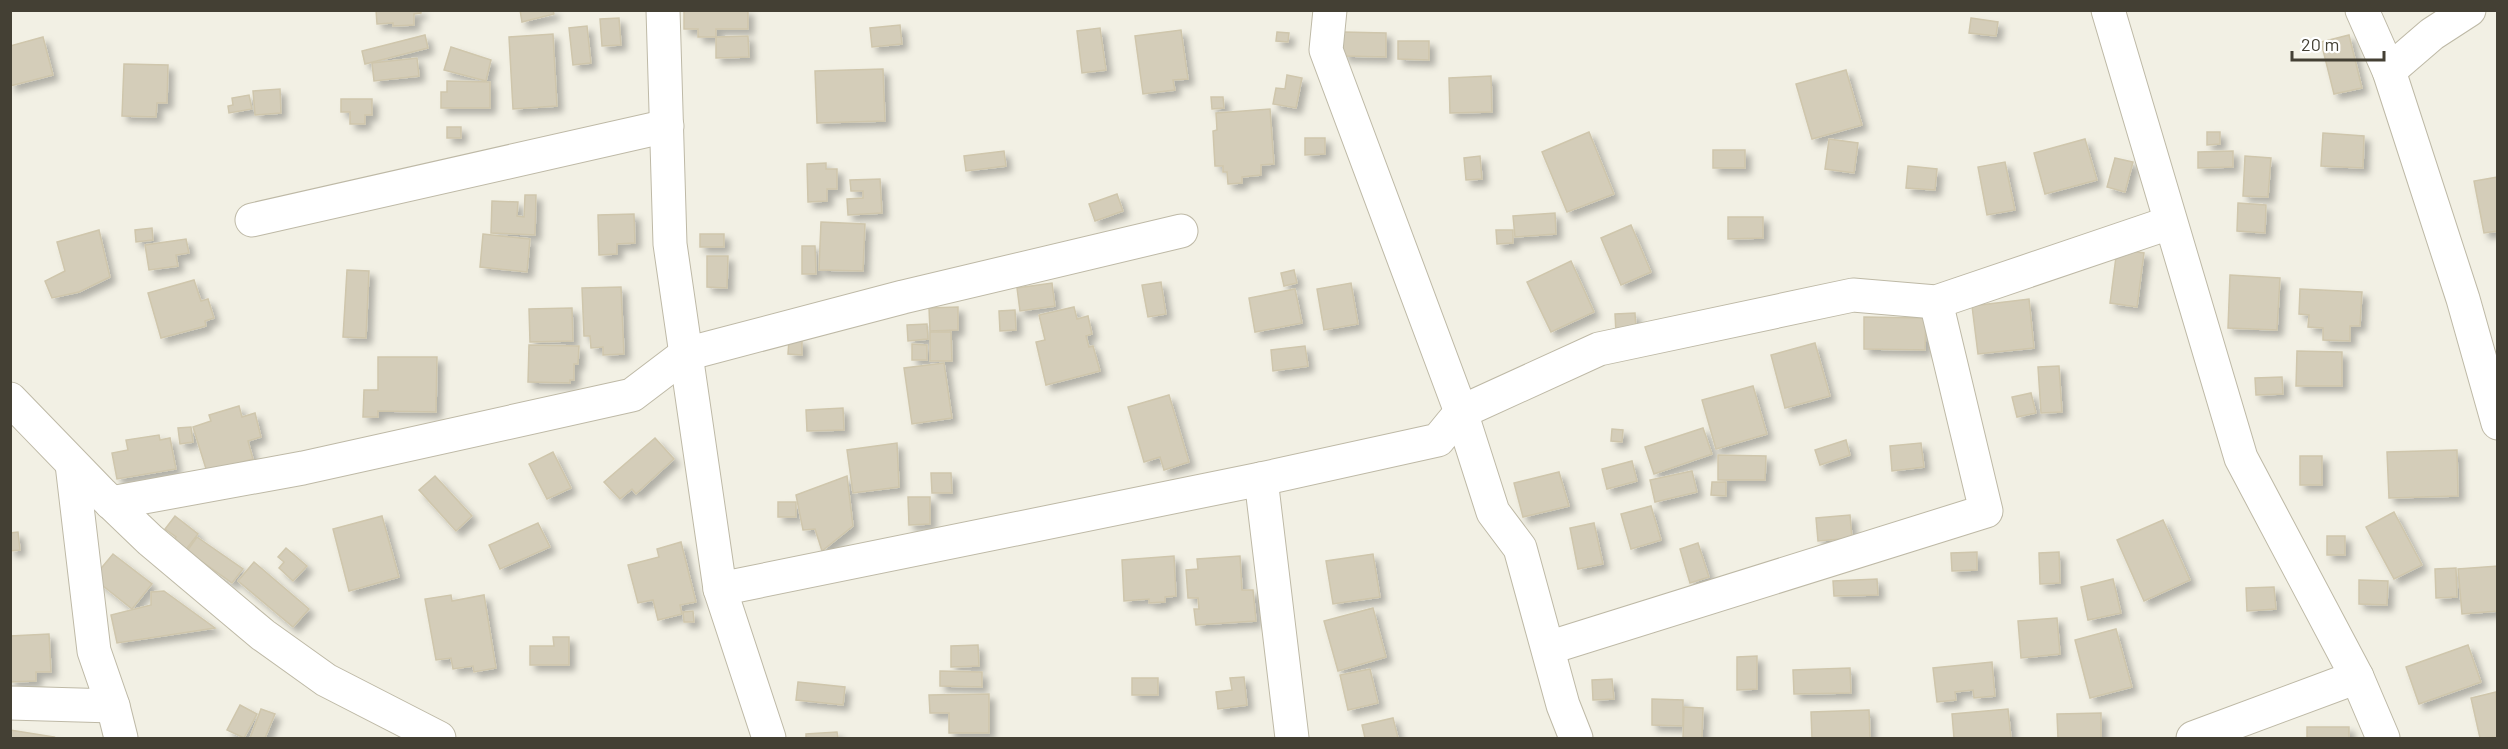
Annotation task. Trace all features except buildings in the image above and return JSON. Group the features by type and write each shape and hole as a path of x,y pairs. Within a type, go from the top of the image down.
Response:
{"street":[{"path":"663,10 670,244 720,589 769,738"},
{"path":"1330,10 1326,50 1461,412 1493,512 1521,548 1572,737"},
{"path":"2108,10 2169,223 2241,458 2356,677 2384,738"},
{"path":"2362,10 2389,71 2463,299 2498,423"},
{"path":"2389,71 2432,34 2469,10"},
{"path":"252,220 667,126"},
{"path":"720,589 1261,479 1438,440 1461,412 1599,349 1853,295 1936,302 2169,223"},
{"path":"111,504 303,468 632,395 686,354 903,297 1181,231"},
{"path":"1548,648 1986,511 1936,302"},
{"path":"10,399 111,504 150,540 263,635 326,680 438,738"},
{"path":"72,464 94,651 113,706 121,738"},
{"path":"1261,479 1289,738"},
{"path":"2193,738 2356,677"},
{"path":"10,703 113,706"}]}
